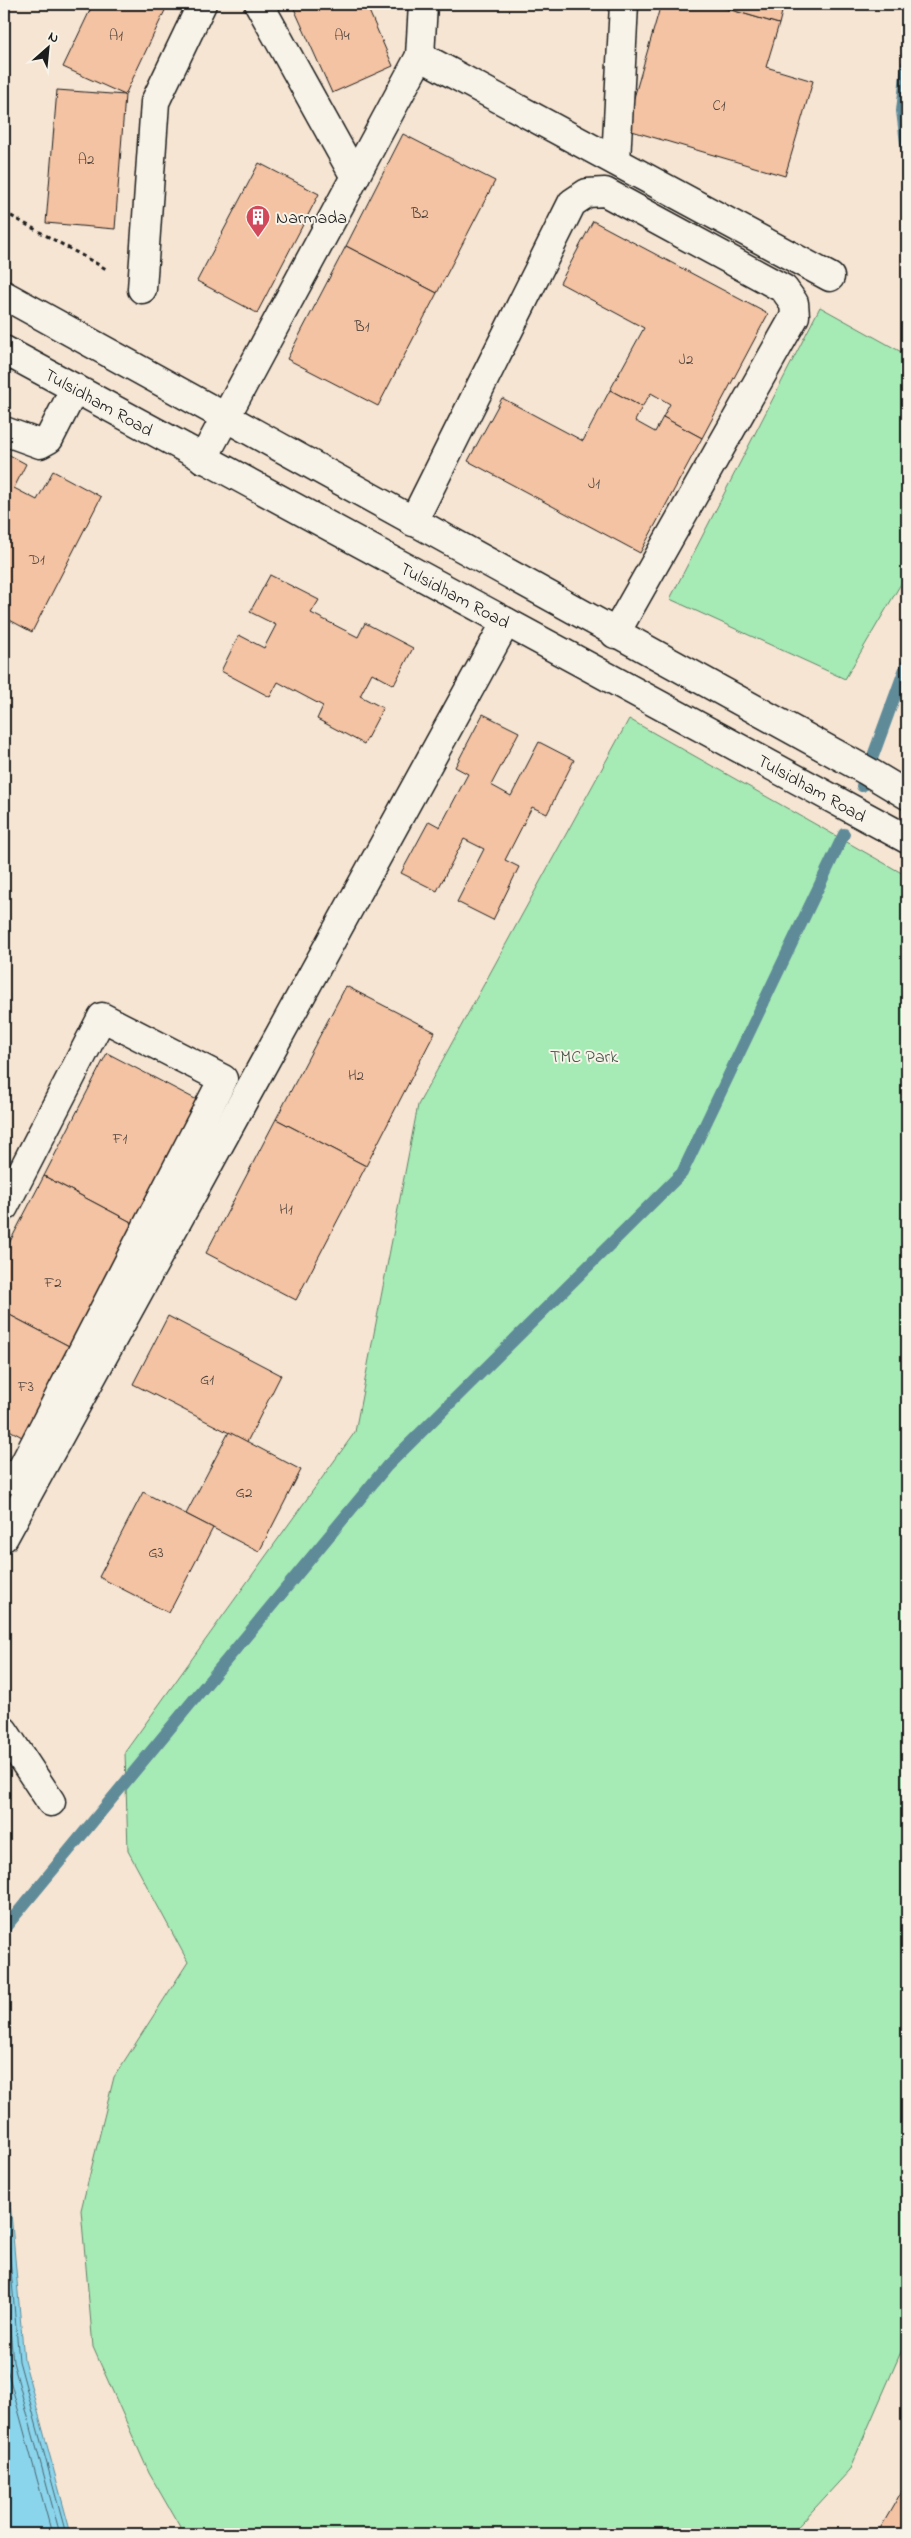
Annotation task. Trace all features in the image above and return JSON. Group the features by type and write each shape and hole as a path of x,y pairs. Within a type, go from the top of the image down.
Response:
{"street":[{"path":"142,289 155,102 202,4"},
{"path":"259,4 355,177"},
{"path":"203,458 420,56 423,4"},
{"path":"616,161 624,4"},
{"path":"420,56 830,276"},
{"path":"413,522 572,203 587,193 604,192 784,289 794,303 795,316 619,636"},
{"path":"4,295 619,636 867,771 907,796"},
{"name":"Tulsidham Road","path":"4,350 907,839"},
{"path":"4,431 40,444 49,439 75,388"},
{"path":"4,1537 506,622"},
{"path":"4,1207 102,1017 247,1093"},
{"path":"4,1474 16,1480 223,1079"},
{"path":"4,1730 51,1802"}],"path":[{"path":"4,212 142,289"}],"green space":[{"path":"820,307 905,354 907,384 907,531 902,582 845,679 670,599"},
{"name":"TMC Park","path":"629,719 907,876 907,2330 904,2345 849,2471 791,2534 184,2534 149,2473 93,2347 81,2210 114,2077 188,1962 128,1851 125,1752 355,1432 418,1105"}],"water":[{"path":"4,2134 24,2360 71,2534 4,2534"}],"building":[{"path":"93,4 168,4 125,95 63,67"},
{"path":"292,4 366,4 393,66 332,93"},
{"path":"661,4 711,4 779,24 766,67 813,81 785,176 625,129"},
{"path":"711,4 784,4 779,24"},
{"path":"57,90 125,95 115,229 46,223"},
{"path":"403,134 495,181 437,293 346,246"},
{"name":"Narmada","path":"259,163 319,194 257,313 197,281"},
{"path":"593,221 768,314 702,438 663,417 670,404 651,393 642,407 610,390 644,328 560,283"},
{"path":"346,246 437,293 378,406 287,359"},
{"path":"610,390 642,407 635,421 655,432 663,417 702,438 640,553 468,461 502,398 583,441"},
{"path":"4,452 26,464 14,488 37,500 53,471 101,497 32,632 4,617"},
{"path":"270,575 319,600 311,613 358,637 365,623 413,648 394,685 372,673 360,696 383,708 364,744 317,719 323,706 278,682 270,697 221,671 239,635 264,648 276,625 250,612"},
{"path":"483,714 519,732 491,785 511,796 539,742 574,760 547,814 532,807 505,860 519,867 493,920 457,902 484,849 464,839 437,891 401,873 429,821 440,827 468,774 455,767"},
{"path":"346,986 435,1032 366,1166 276,1119"},
{"path":"107,1053 197,1100 133,1223 44,1176"},
{"path":"276,1119 366,1166 296,1300 206,1253"},
{"path":"44,1176 133,1223 69,1346 4,1312 4,1253"},
{"path":"4,1312 69,1346 22,1437 4,1427"},
{"path":"168,1316 281,1375 247,1442 133,1384"},
{"path":"229,1432 301,1470 259,1552 186,1514"},
{"path":"143,1492 213,1528 169,1613 99,1577"},
{"path":"907,2482 907,2534 877,2534"}],"waterway":[{"path":"907,65 902,111 907,151"},
{"path":"862,786 907,663"},
{"path":"4,1929 387,1466 682,1173 844,834"}],"place":[{"name":"Narmada","path":"258,238"}]}
